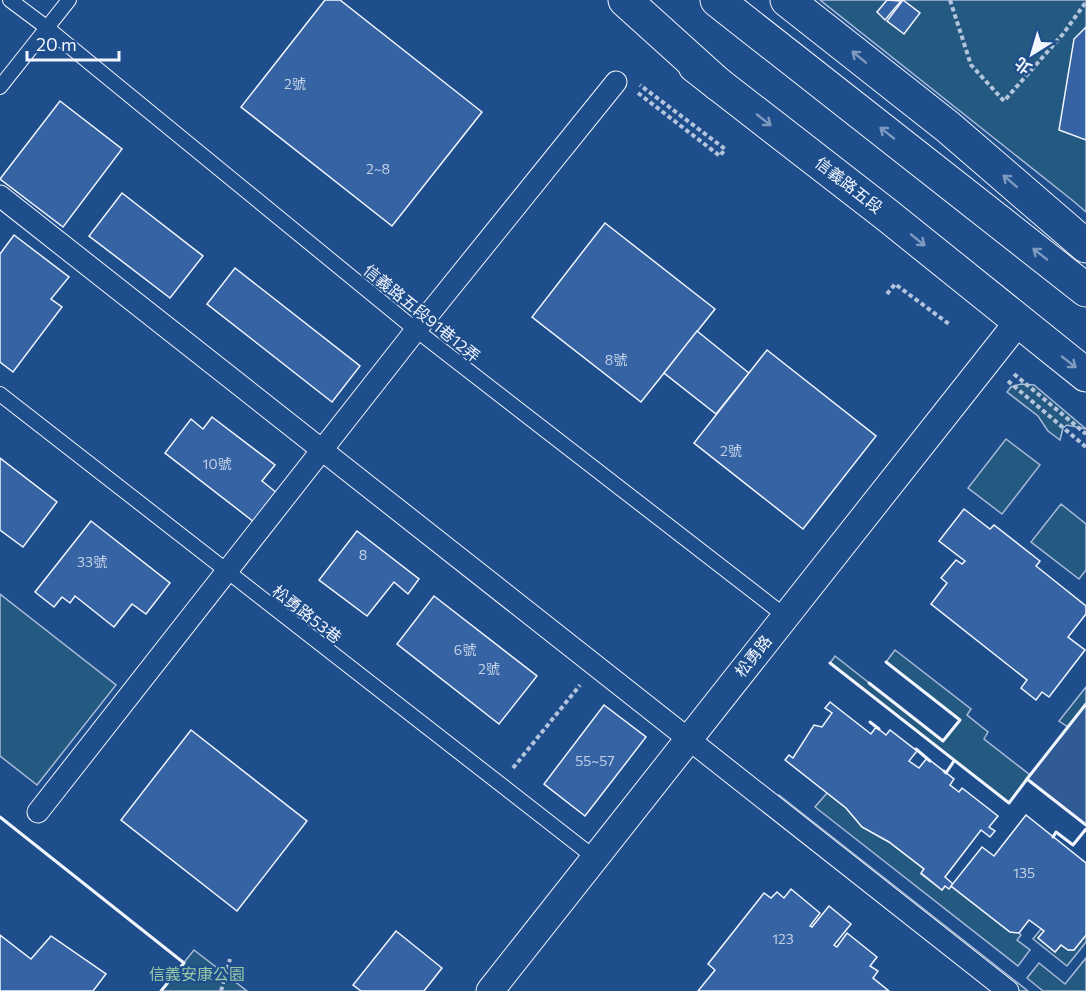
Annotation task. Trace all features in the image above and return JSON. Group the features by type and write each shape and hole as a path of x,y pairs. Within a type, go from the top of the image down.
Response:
{"main road":[{"name":"信義路五段","path":"607,0 887,215 1086,375"},
{"path":"625,0 718,84"},
{"path":"717,0 1086,290"},
{"path":"787,0 948,128 1086,246"}],"street":[{"path":"39,812 416,330 616,82"},
{"path":"0,196 1008,991"},
{"name":"松勇路","path":"490,991 688,737 1018,322"}],"lane":[{"name":"信義路五段91巷12弄","path":"10,0 416,330 785,616"},
{"path":"0,87 69,0"},
{"name":"松勇路53巷","path":"0,394 595,858"}],"path":[{"path":"950,0 971,65 1004,101 1063,34 1086,2"},
{"path":"638,94 720,156 726,149 643,86"},
{"path":"887,294 895,284 949,324"},
{"path":"1013,373 1086,434"},
{"path":"1007,380 1086,447"},
{"path":"500,785 595,666"},
{"path":"221,991 230,959"}],"green space":[{"path":"820,0 1086,0 1086,212 1072,200"},
{"path":"1021,384 1034,385 1086,429 1067,425 1063,428 1060,440 1048,431 1038,416 1007,392 1011,387"},
{"path":"1006,439 1040,465 1002,514 968,488"},
{"path":"1061,504 1086,524 1086,570 1079,579 1031,542"},
{"path":"0,594 116,685 37,785 0,756"},
{"path":"895,650 971,709 967,715 988,732 984,739 1030,775 1009,803 830,663 835,656 943,741 960,720 886,662"},
{"path":"1086,687 1086,704 1068,727 1059,721"},
{"path":"827,793 846,808 862,827 889,842 924,869 921,874 942,890 945,886 951,886 1010,932 1017,931 1021,935 1017,940 1030,950 1018,966 815,807"},
{"path":"779,795 1028,991 1019,991 776,800"},
{"path":"1041,929 1044,931 1038,938 1055,952 1061,945 1068,950 1074,950 1086,935 1086,942 1067,966 1033,939"},
{"name":"信義安康公園","path":"194,950 247,991 161,991"},
{"path":"1086,958 1086,991 1043,991 1027,978 1039,963 1065,984"}],"shaded area":[{"path":"1086,704 1086,825 1027,779"}],"building":[{"path":"325,0 340,0 482,112 392,226 241,107"},
{"path":"887,0 901,1 885,20 877,12"},
{"path":"903,0 920,13 904,34 887,21"},
{"path":"1086,27 1086,140 1059,130 1074,39"},
{"path":"60,101 122,149 63,227 0,179"},
{"path":"122,193 203,256 170,298 89,236"},
{"path":"605,223 715,309 641,402 532,317"},
{"path":"14,235 69,277 51,299 62,307 13,372 0,362 0,254"},
{"path":"235,268 360,366 332,402 207,304"},
{"path":"697,331 749,373 716,414 664,373"},
{"path":"767,350 876,436 803,529 694,443"},
{"path":"212,417 275,465 262,481 277,493 254,522 165,453 191,419 203,429"},
{"path":"0,458 57,502 23,547 0,530"},
{"path":"964,509 990,529 994,525 1040,561 1036,566 1086,606 1086,614 1068,637 1085,650 1049,697 1042,692 1036,700 1021,688 1027,680 931,604 947,583 941,578 956,560 962,564 965,561 939,541"},
{"path":"91,521 170,583 146,614 132,604 114,627 75,596 70,603 62,597 54,607 35,592"},
{"path":"357,531 419,579 408,594 394,582 367,616 319,580"},
{"path":"434,596 537,676 499,724 397,644"},
{"path":"830,702 871,734 876,727 886,735 890,730 917,751 909,761 919,768 927,758 954,779 950,785 959,792 962,788 998,816 989,827 995,831 990,837 981,830 945,877 953,884 949,889 945,886 942,890 921,873 924,869 889,842 862,827 846,808 785,760 789,755 793,758 814,725 822,727 832,713 825,708"},
{"path":"604,705 646,737 585,816 544,784"},
{"path":"191,730 307,821 237,911 121,820"},
{"path":"1026,815 1086,863 1086,935 1074,950 1068,950 1061,945 1055,952 1038,938 1044,931 1029,920 1019,933 1010,932 951,886 982,847 994,856"},
{"path":"791,889 820,913 810,926 812,927 829,906 851,924 834,945 837,947 847,933 877,957 870,966 878,971 873,978 889,991 698,991 715,970 708,964 764,893 771,898 777,892 784,898"},
{"path":"396,931 442,968 424,991 361,991 353,985"},
{"path":"0,935 31,959 51,936 106,974 93,991 0,991"}],"wall":[{"path":"869,683 943,741 960,720 886,662"},
{"path":"830,663 1009,803 1027,779 1086,825"},
{"path":"1027,779 1086,704"},
{"path":"870,722 879,729"},
{"path":"916,749 930,761"},
{"path":"944,771 946,773 954,761"},
{"path":"0,817 184,963 161,991"},
{"path":"1053,837 1056,832 1073,845 1086,829"}]}
